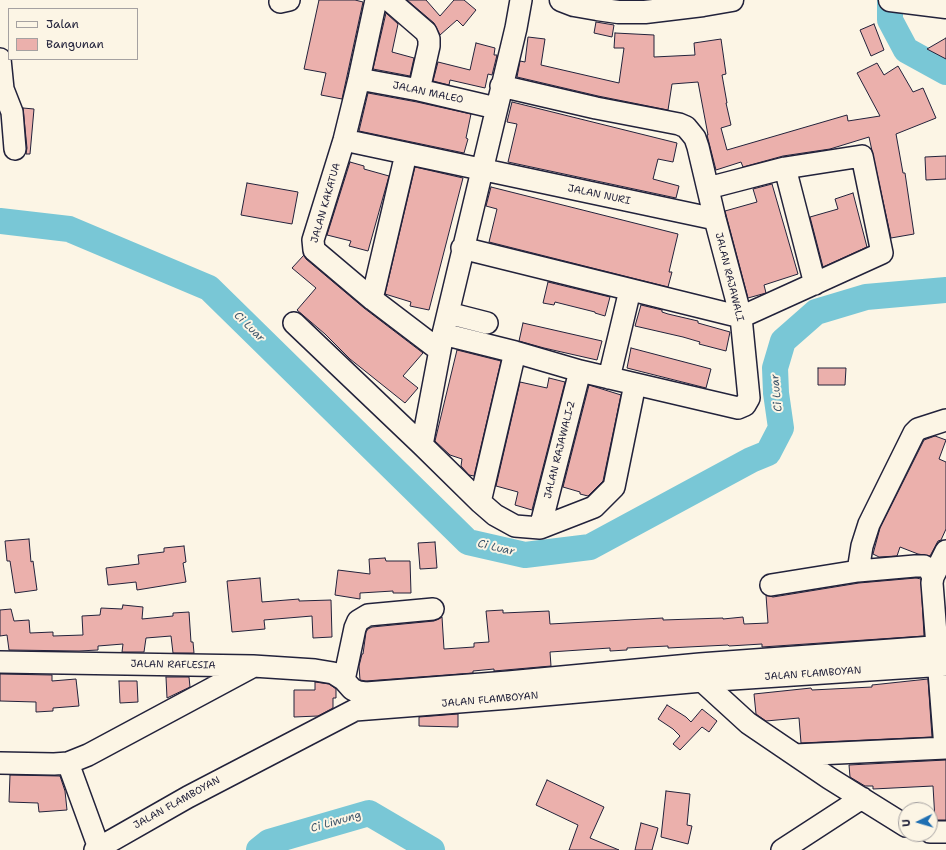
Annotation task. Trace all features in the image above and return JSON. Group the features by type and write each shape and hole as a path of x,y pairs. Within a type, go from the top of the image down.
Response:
{"main road":[{"path":"561,0 574,5 618,12 638,12 703,5 732,0"},
{"path":"899,1 946,7"}],"street":[{"name":"JALAN KAKATUA","path":"376,0 344,140 313,240 313,245 314,250 372,299 441,342"},
{"path":"389,0 426,32 429,39 430,46 419,90"},
{"path":"422,445 441,342 462,248 516,28 521,0"},
{"path":"0,60 3,98 12,112 15,149"},
{"name":"JALAN MALEO","path":"359,79 419,90 496,108"},
{"name":"JALAN RAJAWALI","path":"441,342 515,352 580,371 738,408 745,405 749,398 741,317 695,138 686,127 679,124 596,108 501,86"},
{"name":"JALAN NURI","path":"344,140 715,219"},
{"path":"372,299 406,154"},
{"path":"462,248 741,317 882,253 862,156 785,168 708,188"},
{"path":"785,168 815,284"},
{"path":"609,378 630,290"},
{"path":"448,313 487,323"},
{"path":"294,323 480,502 495,515 515,526 540,528 594,507 614,487 635,384"},
{"path":"480,502 515,352"},
{"name":"JALAN RAJAWALI-2","path":"540,528 580,371"},
{"path":"858,571 862,546 869,524 914,433 918,429 946,420"},
{"path":"795,755 945,748 934,656 933,576 946,551"},
{"path":"771,585 858,571 924,566 929,569 933,576"},
{"path":"355,710 348,685 355,628 358,621 368,615 433,609"},
{"path":"509,690 701,673 934,656"},
{"name":"JALAN RAFLESIA","path":"0,662 253,666 315,670 333,673 358,692 366,693 509,690"},
{"path":"0,762 54,764 68,763 88,755 253,666"},
{"path":"701,673 748,723 829,778 898,821"},
{"name":"JALAN FLAMBOYAN","path":"97,849 188,796 355,710 509,690"},
{"path":"68,763 97,849"},
{"path":"782,850 862,798"}],"building":[{"path":"319,0 355,0 363,2 342,99 321,95 326,73 304,69"},
{"path":"407,0 426,0 440,16 454,0 464,0 476,10 463,26 457,20 440,35 434,23"},
{"path":"386,13 398,24 392,52 414,58 410,76 373,69"},
{"path":"596,22 614,25 612,37 594,33"},
{"path":"874,24 884,50 871,56 860,30"},
{"path":"615,33 654,35 654,57 695,55 694,43 721,39 726,74 722,75 731,125 721,128 727,150 847,115 848,121 880,116 857,73 877,63 884,75 898,66 913,92 923,88 936,118 896,134 903,173 905,173 914,234 891,238 869,137 830,149 783,156 743,167 741,162 716,170 707,135 698,82 672,84 668,110 598,96 517,77 520,61 525,62 528,37 545,39 541,65 619,83 624,48 614,48"},
{"path":"946,38 946,59 927,49"},
{"path":"476,43 495,48 494,55 497,55 492,75 488,74 485,88 450,80 449,85 433,81 438,62 470,70"},
{"path":"368,93 471,114 466,138 468,139 464,153 359,131"},
{"path":"512,102 677,143 673,162 658,159 653,179 679,186 676,198 508,162 517,124 507,122"},
{"path":"23,108 34,109 30,154 26,154 27,148"},
{"path":"946,156 946,179 926,180 925,157"},
{"path":"350,162 364,166 364,169 389,176 368,251 349,246 351,241 327,235"},
{"path":"415,167 463,178 429,310 410,306 411,302 385,294"},
{"path":"247,183 298,192 292,224 241,215"},
{"path":"772,184 798,274 764,285 766,293 748,298 725,211 757,202 753,189"},
{"path":"491,187 678,234 669,272 672,272 668,287 489,242 497,209 486,206"},
{"path":"853,193 867,247 823,267 810,217 838,209 835,199"},
{"path":"304,255 306,259 364,308 423,353 403,376 418,388 405,403 350,359 325,334 297,310 316,288 292,268"},
{"path":"548,282 610,297 605,316 555,302 554,305 543,303"},
{"path":"641,305 662,310 662,312 668,314 698,321 698,323 730,332 726,351 699,344 700,342 683,337 635,326"},
{"path":"523,323 602,341 597,360 519,341"},
{"path":"631,348 711,369 706,388 627,368"},
{"path":"457,350 501,361 474,476 469,475 461,466 462,459 450,455 435,441"},
{"path":"818,368 846,368 845,385 818,385"},
{"path":"549,378 565,382 532,510 515,505 518,492 496,486 520,382 547,388"},
{"path":"589,385 621,395 603,481 588,496 563,487"},
{"path":"935,436 946,440 939,459 946,462 946,529 941,540 938,541 930,556 918,554 900,547 897,556 879,557 873,554 880,528 924,440"},
{"path":"29,539 31,562 33,561 37,590 15,593 10,561 7,561 5,541"},
{"path":"435,542 437,568 420,569 418,543"},
{"path":"184,546 186,562 183,563 186,582 137,590 136,582 108,585 106,568 139,564 138,555 164,552 164,548"},
{"path":"385,558 386,561 410,561 411,593 393,593 393,591 360,593 360,599 335,595 338,570 370,574 369,559"},
{"path":"260,578 262,602 299,599 299,601 331,600 332,637 313,638 312,616 264,620 265,629 232,632 227,581"},
{"path":"916,578 921,579 924,636 762,647 762,644 668,648 668,646 627,648 627,650 610,651 610,648 550,652 551,666 494,671 494,669 473,671 473,673 366,681 360,680 359,666 363,654 366,632 372,627 434,621 442,617 444,649 474,647 474,643 489,642 486,611 503,610 503,613 549,611 550,624 663,618 663,620 723,619 743,617 744,624 768,623 766,595 773,597 859,583"},
{"path":"123,605 143,607 142,619 173,616 173,613 189,612 191,642 193,642 194,653 173,653 171,636 146,638 144,652 122,652 123,644 98,646 98,650 79,651 9,650 7,635 0,636 0,610 11,609 14,621 29,620 30,633 53,632 53,636 83,635 82,616 100,615 101,608 122,609"},
{"path":"0,674 52,675 52,681 76,679 79,706 53,708 53,711 36,712 36,702 0,701"},
{"path":"166,677 189,677 190,687 167,698"},
{"path":"928,679 932,737 801,743 799,718 766,721 756,714 754,694 811,688 812,690 872,687 872,685"},
{"path":"119,681 137,681 138,702 120,703"},
{"path":"315,682 329,684 336,689 336,698 333,698 333,708 318,716 294,717 294,690 315,690"},
{"path":"667,705 691,722 702,709 717,721 709,732 702,727 680,750 673,744 680,736 673,729 658,719"},
{"path":"458,714 458,727 419,726 419,717"},
{"path":"946,760 946,820 938,820 938,802 934,802 933,786 873,789 873,786 865,786 850,777 849,765"},
{"path":"10,775 60,776 65,791 67,810 39,812 38,803 9,802"},
{"path":"547,780 604,807 590,838 619,850 569,850 578,825 536,805"},
{"path":"666,791 690,794 687,825 692,826 688,844 661,837"},
{"path":"641,823 658,828 652,850 635,850"}],"waterway":[{"name":"Ci Luar","path":"890,0 890,20 906,50 946,72"},
{"name":"Ci Luar","path":"0,221 69,229 209,288 468,542 525,555 590,547 751,460 768,453 781,428 776,393 775,368 783,341 816,312 866,297 946,290"},
{"name":"Ci Liwung","path":"259,850 269,842 369,813 432,850"}]}
